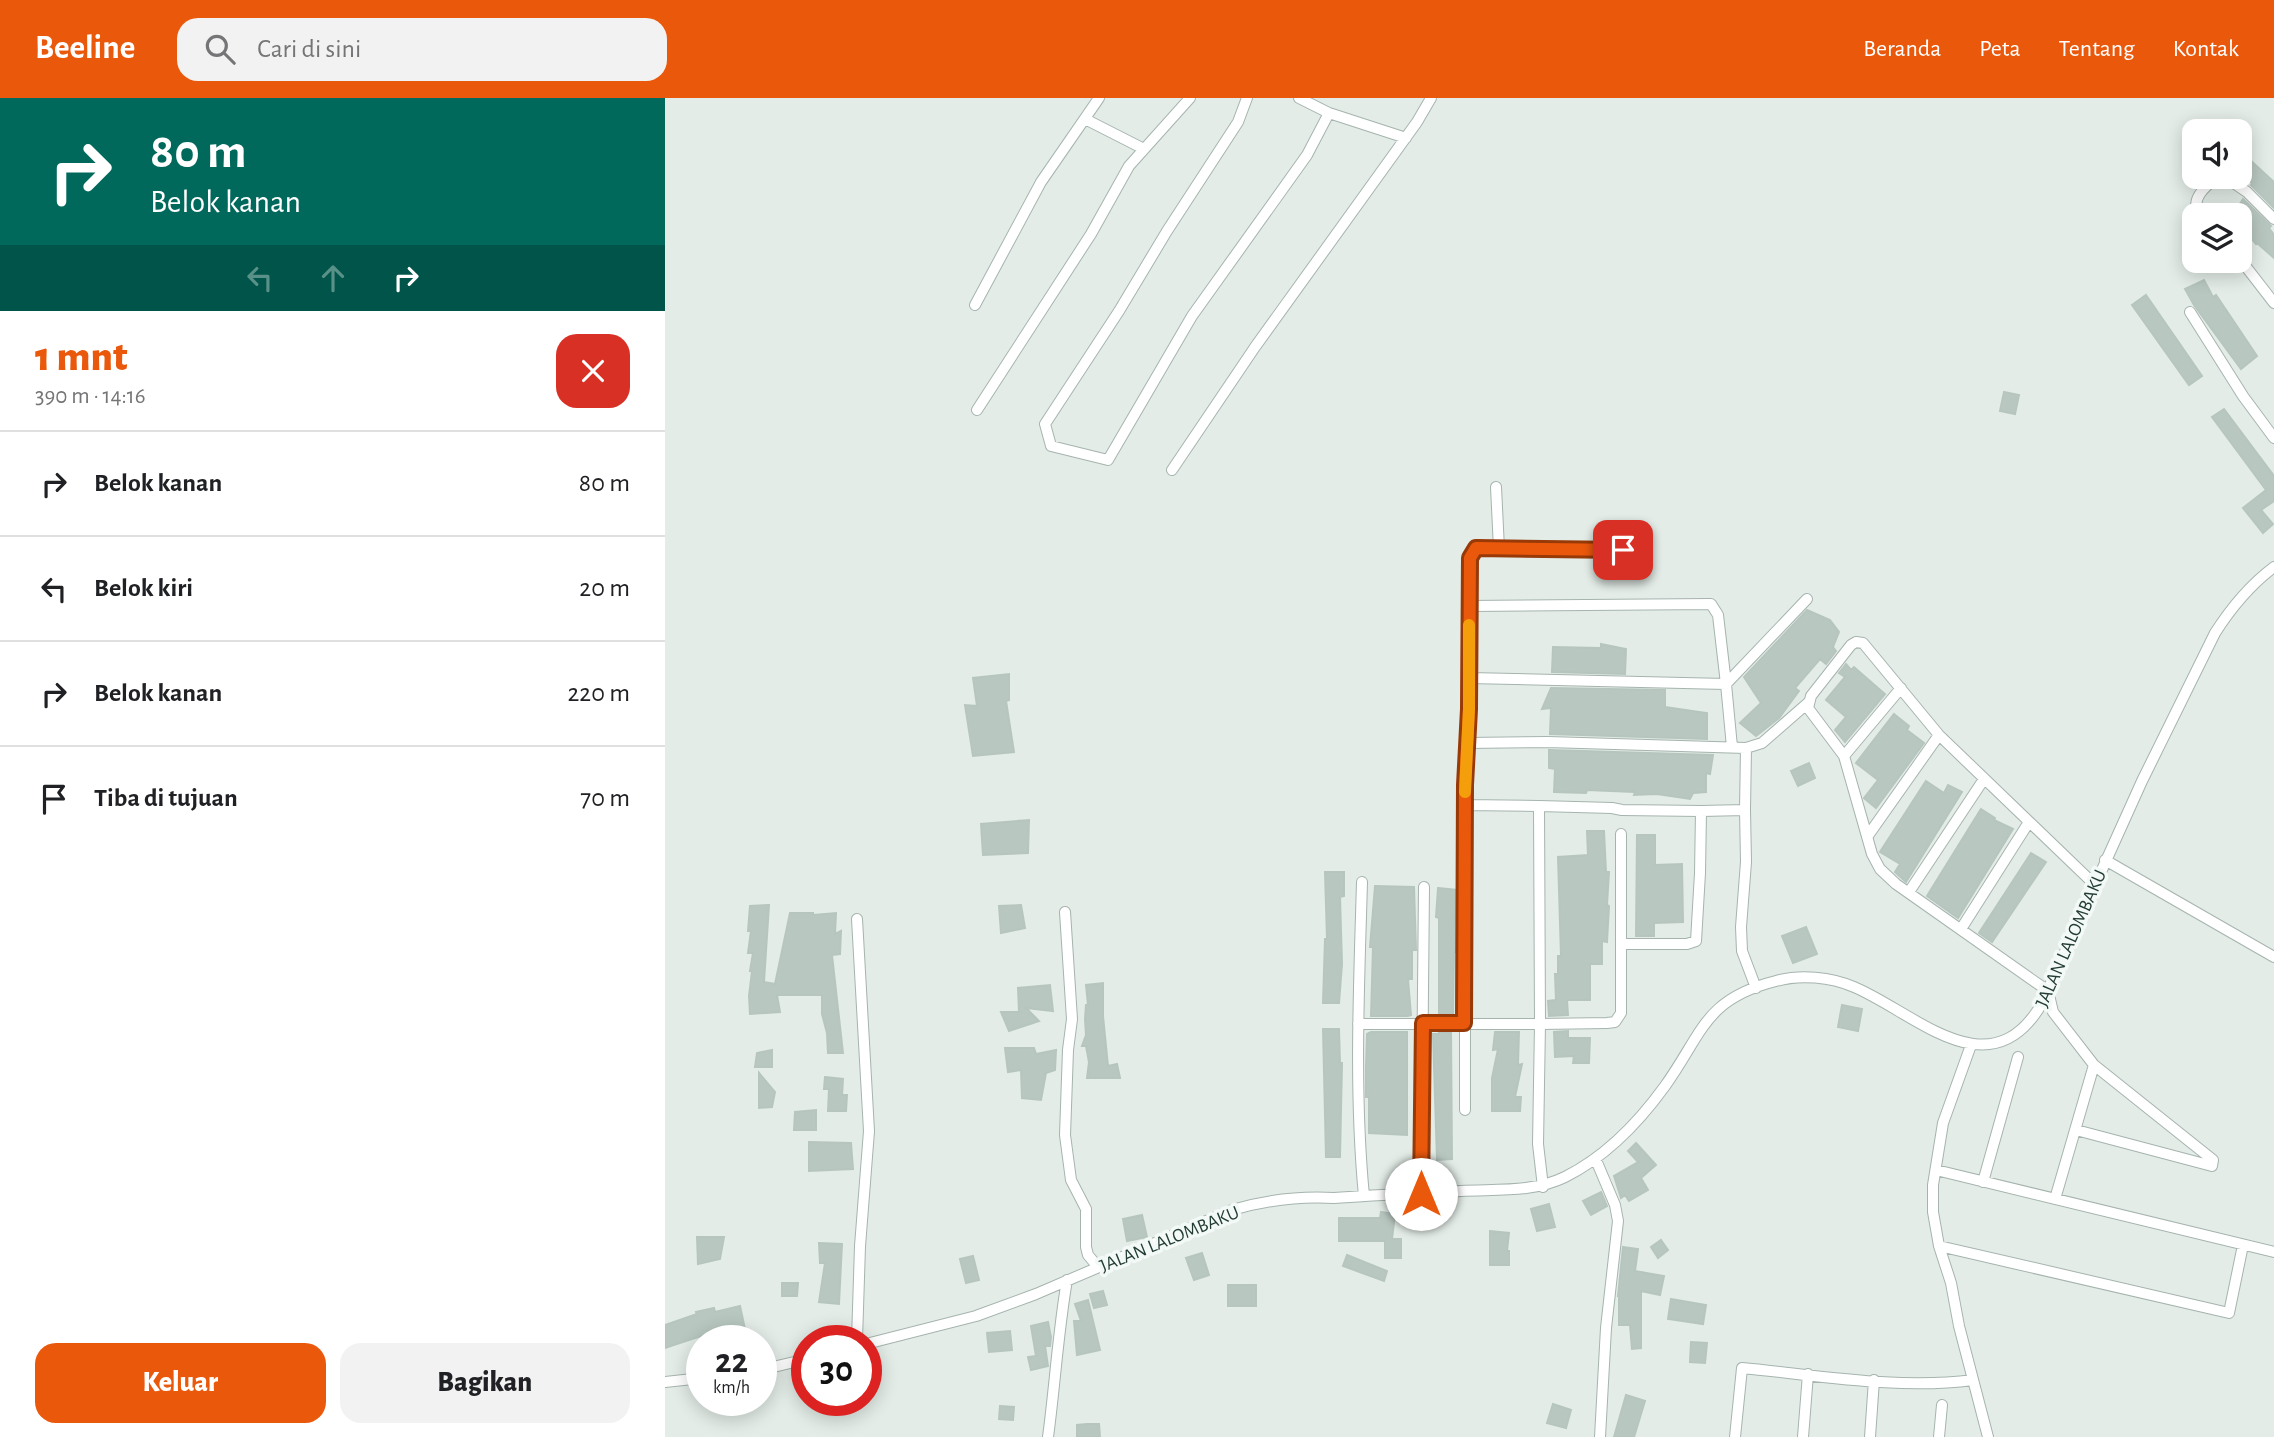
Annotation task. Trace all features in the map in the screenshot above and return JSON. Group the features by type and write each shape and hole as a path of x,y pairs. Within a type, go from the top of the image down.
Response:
{"street":[{"path":"975,305 1041,181 1099,98"},
{"path":"977,410 1091,234 1129,166 1189,98"},
{"path":"1247,98 1238,122 1045,424 1051,446 1108,460 1192,316 1307,155 1329,113"},
{"path":"1299,98 1329,113 1406,138"},
{"path":"1172,470 1255,347 1406,138 1431,98"},
{"path":"1084,118 1145,149"},
{"path":"2195,203 2205,189"},
{"path":"2243,189 2274,219"},
{"path":"2251,273 2274,303"},
{"path":"2190,312 2243,396 2274,439"},
{"path":"1496,487 1499,550"},
{"path":"1465,1110 1465,806 1470,558 1476,548 1623,550"},
{"name":"JALAN LALOMBAKU","path":"882,1340 976,1315 1036,1294 1232,1210 1253,1204 1300,1197 1510,1191 1543,1187 1596,1160 1635,1122 1665,1086 1702,1026 1716,1009 1729,999 1775,981 1790,978 1832,980 1852,986 1928,1028 1971,1045 1988,1044 2007,1038 2035,1015 2048,991 2105,860 2215,633 2227,614 2274,567"},
{"path":"1469,678 1726,684 1807,599"},
{"path":"1469,607 1711,604 1718,615 1732,747"},
{"path":"1467,743 1548,742 1746,748 1762,743 1775,734 1808,702 1851,645 1863,643 1939,735 2094,884"},
{"path":"1844,756 1901,688"},
{"path":"1808,702 1814,719 1844,756 1867,837 1880,869 1896,884 2048,991 2053,1012 2094,1065 2213,1160 2212,1166 2076,1130"},
{"path":"1867,837 1939,735"},
{"path":"1746,748 1747,862 1741,927 1742,951 1756,988"},
{"path":"1909,892 1984,779"},
{"path":"1465,806 1745,810"},
{"path":"1539,806 1538,1144 1543,1187"},
{"path":"1621,944 1686,944 1696,941 1701,811"},
{"path":"1961,929 2029,822"},
{"path":"1358,1024 1607,1023 1618,1020 1622,1006 1621,834"},
{"path":"2105,860 2274,957"},
{"path":"1362,882 1358,1024 1360,1152 1364,1196"},
{"path":"1421,1194 1424,887"},
{"path":"1065,912 1072,1019 1068,1050 1065,1135 1071,1180 1086,1209 1088,1255 1098,1267"},
{"path":"857,919 869,1131 860,1246 857,1325"},
{"path":"1971,1045 1943,1123 1935,1170 1933,1212 1939,1246 1951,1283 1959,1326 1988,1437"},
{"path":"1983,1182 2018,1057"},
{"path":"2055,1199 2094,1065"},
{"path":"1596,1160 1615,1205 1618,1221 1606,1328 1599,1437"},
{"path":"1935,1170 2274,1252"},
{"path":"1939,1246 2229,1313 2243,1245"},
{"path":"1048,1437 1058,1331 1067,1280"},
{"path":"1735,1437 1742,1368 1944,1384 1973,1380"},
{"path":"1803,1437 1808,1374"},
{"path":"665,1382 686,1380"},
{"path":"1870,1437 1874,1380"},
{"path":"1939,1437 1942,1405"}],"building":[{"path":"2252,162 2274,182 2274,208 2252,186"},
{"path":"2252,208 2271,226 2269,228 2274,235 2274,258 2252,239"},
{"path":"2204,280 2213,297 2216,295 2257,356 2241,369 2185,289"},
{"path":"2146,295 2202,376 2189,385 2132,305"},
{"path":"2004,392 2019,395 2015,414 2000,411"},
{"path":"2224,409 2274,476 2274,501 2261,510 2273,524 2263,533 2243,508 2266,490 2212,417"},
{"path":"1807,610 1830,620 1839,632 1833,647 1836,651 1826,664 1820,659 1795,688 1799,691 1779,718 1756,736 1740,723 1761,703 1744,677"},
{"path":"1601,644 1626,649 1625,674 1552,672 1553,647 1601,648"},
{"path":"1846,664 1851,670 1854,667 1885,694 1845,742 1835,730 1846,717 1826,700 1845,677 1839,673"},
{"path":"1009,674 1009,700 1006,701 1014,752 973,756 965,705 977,706 973,678"},
{"path":"1551,688 1665,690 1665,707 1707,713 1707,739 1550,734 1551,708 1542,709"},
{"path":"1894,714 1909,726 1907,730 1924,743 1876,808 1864,798 1878,780 1856,763"},
{"path":"1549,750 1713,755 1710,774 1706,773 1706,792 1693,793 1690,799 1657,794 1634,795 1635,792 1554,792 1555,769 1549,768"},
{"path":"1809,763 1815,778 1798,786 1791,771"},
{"path":"1926,781 1944,793 1948,785 1962,792 1906,882 1895,872 1900,864 1880,852"},
{"path":"1981,809 1995,818 1994,820 2013,829 1958,918 1927,896"},
{"path":"1029,820 1028,853 983,855 981,824"},
{"path":"1587,831 1604,831 1606,872 1609,872 1607,942 1602,941 1602,964 1590,964 1590,1000 1567,1000 1568,1015 1549,1016 1548,1001 1556,1000 1555,974 1558,974 1558,956 1561,956 1558,857 1588,855"},
{"path":"1637,835 1655,835 1655,865 1682,864 1683,922 1654,923 1654,936 1636,936"},
{"path":"2031,853 2046,862 1992,942 1979,933"},
{"path":"1325,872 1344,872 1344,896 1340,897 1342,964 1339,1003 1323,1003 1327,939"},
{"path":"1375,886 1414,887 1416,950 1412,950 1412,979 1408,979 1411,1015 1408,1016 1371,1016 1373,947 1370,947"},
{"path":"1438,888 1457,890 1457,952 1454,952 1453,1015 1450,1016 1439,1016 1439,918 1436,917"},
{"path":"769,905 764,982 775,984 790,913 836,913 835,934 841,931 840,954 832,955 843,1053 828,1053 822,995 777,995 780,1012 750,1014 750,971 753,953 748,953 750,906"},
{"path":"1021,905 1025,928 1001,933 999,906"},
{"path":"1806,927 1817,954 1793,963 1782,936"},
{"path":"1103,983 1108,1066 1117,1064 1120,1078 1087,1078 1089,1062 1086,1046 1082,1046 1086,1035 1088,1005 1086,985"},
{"path":"1050,985 1053,1011 1026,1008 1039,1021 1009,1031 1001,1012 1019,1012 1018,988"},
{"path":"1842,1005 1862,1009 1858,1031 1838,1027"},
{"path":"1323,1029 1339,1029 1342,1063 1340,1157 1326,1157"},
{"path":"1568,1031 1568,1038 1590,1038 1589,1063 1573,1063 1574,1056 1555,1057 1554,1032"},
{"path":"1407,1032 1407,1135 1369,1133 1366,1067 1367,1034"},
{"path":"1451,1032 1452,1159 1437,1160 1433,1034"},
{"path":"1495,1032 1519,1032 1518,1065 1522,1064 1515,1097 1521,1097 1520,1111 1492,1111 1492,1078 1498,1049 1493,1050"},
{"path":"1005,1048 1034,1048 1036,1054 1056,1050 1055,1070 1046,1073 1041,1100 1022,1098 1021,1070 1008,1072"},
{"path":"772,1050 772,1067 755,1067 757,1053"},
{"path":"759,1073 775,1092 772,1107 759,1108"},
{"path":"825,1077 843,1079 842,1095 847,1095 846,1111 828,1111 829,1089 824,1089"},
{"path":"816,1110 816,1130 794,1130 795,1112"},
{"path":"809,1142 851,1143 853,1169 809,1171"},
{"path":"1636,1143 1656,1165 1641,1178 1648,1190 1629,1201 1625,1195 1621,1198 1614,1176 1638,1162 1628,1151"},
{"path":"1601,1192 1607,1206 1591,1215 1583,1201"},
{"path":"1549,1204 1555,1227 1537,1231 1531,1209"},
{"path":"1381,1212 1395,1214 1392,1239 1401,1239 1401,1258 1385,1258 1385,1241 1339,1241 1339,1218 1380,1218"},
{"path":"1142,1215 1147,1237 1127,1241 1123,1219"},
{"path":"1490,1231 1509,1233 1509,1265 1490,1265"},
{"path":"697,1237 724,1237 720,1259 698,1264"},
{"path":"1661,1240 1668,1250 1658,1258 1651,1247"},
{"path":"819,1243 842,1244 839,1304 819,1302 825,1263 820,1263"},
{"path":"1623,1247 1638,1249 1635,1271 1664,1276 1660,1295 1641,1291 1641,1348 1632,1349 1630,1325 1619,1325 1618,1296"},
{"path":"1202,1253 1209,1275 1194,1280 1186,1258"},
{"path":"1347,1255 1387,1271 1384,1281 1343,1266"},
{"path":"973,1256 979,1280 966,1283 960,1259"},
{"path":"782,1283 798,1283 797,1296 782,1296"},
{"path":"1228,1285 1256,1285 1256,1306 1228,1306"},
{"path":"1103,1291 1107,1305 1094,1308 1090,1294"},
{"path":"1671,1299 1706,1305 1703,1324 1668,1319"},
{"path":"1088,1300 1100,1350 1077,1355 1074,1321 1081,1321 1075,1304"},
{"path":"740,1306 744,1325 686,1325 686,1341 665,1348 665,1325 697,1314 696,1312 714,1308 715,1312"},
{"path":"1048,1322 1050,1346 1045,1346 1048,1366 1031,1370 1028,1357 1036,1356 1031,1326"},
{"path":"1010,1331 1012,1350 989,1352 987,1333"},
{"path":"1691,1342 1707,1343 1705,1363 1690,1362"},
{"path":"1626,1395 1645,1401 1634,1437 1614,1437"},
{"path":"1553,1404 1571,1410 1566,1428 1547,1423"},
{"path":"1000,1406 1014,1407 1013,1420 999,1419"},
{"path":"1099,1424 1100,1437 1077,1437 1077,1425"}],"slow traffic":[{"path":"1465,792 1469,625"}],"route":[{"path":"1421,1194 1423,1023 1464,1023 1470,558 1476,548 1623,550"}]}
